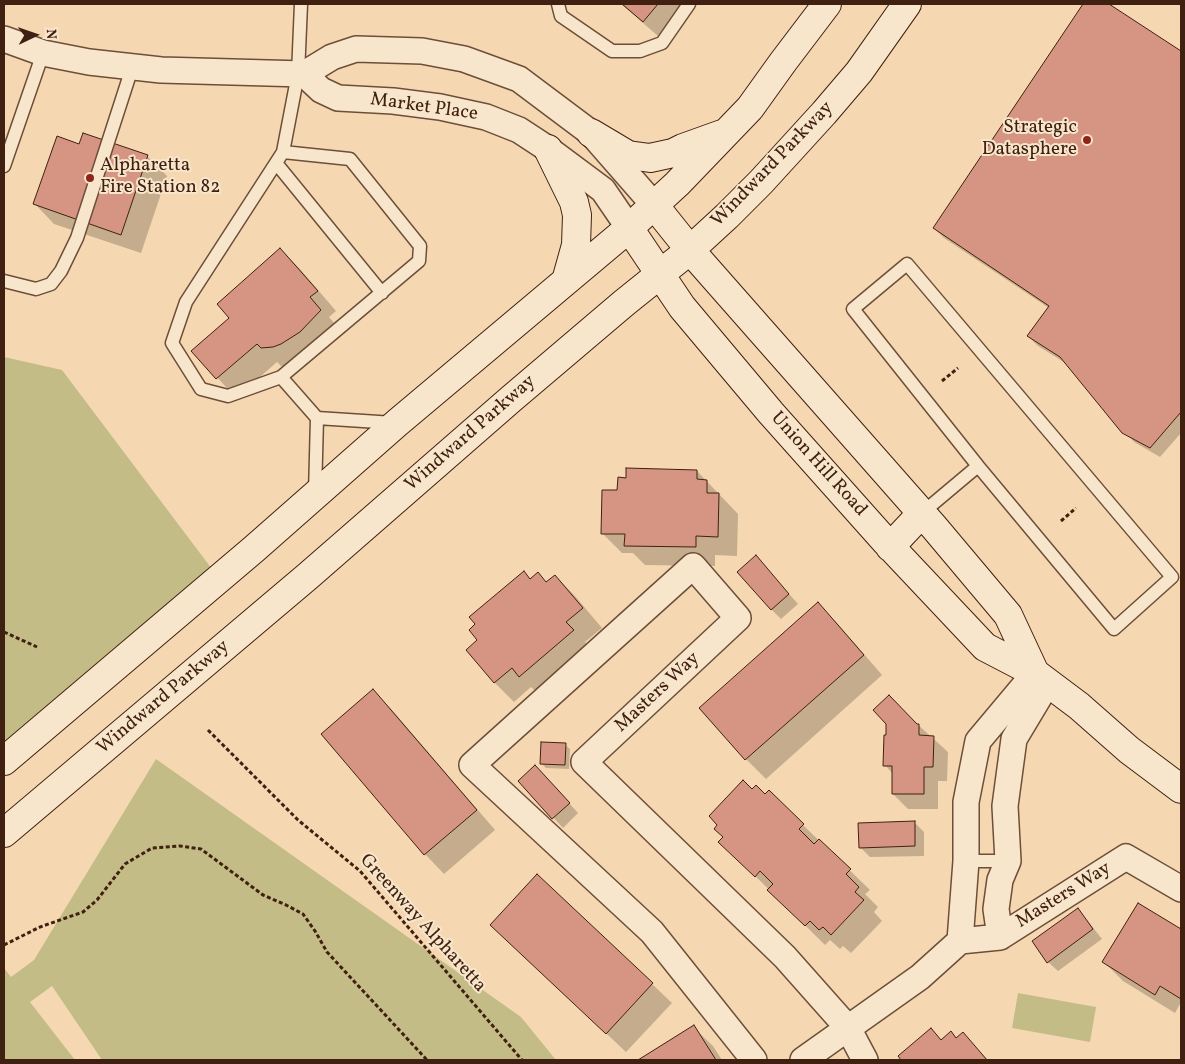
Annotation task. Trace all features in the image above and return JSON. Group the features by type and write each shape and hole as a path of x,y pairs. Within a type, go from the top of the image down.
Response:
{"main road":[{"path":"4,761 254,549 397,423 629,228 677,184 750,108 827,4"},
{"name":"Windward Parkway","path":"4,834 308,576 511,398 690,250 761,182 824,113 859,72 906,4"},
{"path":"591,133 628,154 650,158 673,153 728,131"},
{"path":"548,149 574,202 576,215 576,244 566,281"},
{"path":"654,205 690,250 922,513 1008,615 1041,678"},
{"name":"Union Hill Road","path":"629,228 682,308 771,414 890,546 985,647 1041,678 1079,706 1129,750 1181,789"},
{"path":"890,546 922,513"}],"street":[{"path":"4,39 43,53 132,68 301,74 332,56 356,50 422,51 464,59 519,79 591,133 654,205"},
{"name":"Market Place","path":"301,74 321,90 338,98 393,101 440,108 486,117 519,130 603,190 629,228"},
{"name":"Masters Way","path":"754,1060 652,932 472,765 693,566 738,618 584,762 785,958 848,1028 865,1060"},
{"path":"804,1060 920,977 960,941 966,861 966,802 978,741 1041,678"},
{"name":"Masters Way","path":"1000,937 996,909 1000,880 1008,861 1005,806 1014,739 1041,678"},
{"path":"978,741 1014,739"},
{"name":"Masters Way","path":"960,941 1000,937 1126,857 1181,889"}],"lane":[{"path":"279,158 350,159 420,246 419,261 281,377 228,396 201,389 172,344 186,302 279,158 301,74 301,4"},
{"path":"558,4 561,16 612,51 640,51 662,43 689,4"},
{"path":"4,166 43,53"},
{"path":"4,281 36,289 51,284 61,271 77,238 132,68"},
{"path":"279,158 382,292"},
{"path":"907,264 1172,577 1114,628 978,466 853,309 907,264"},
{"path":"281,377 317,418 314,496"},
{"path":"317,418 397,423"},
{"path":"922,513 978,466"},
{"path":"966,861 1008,861"}],"path":[{"path":"942,381 958,368"},
{"path":"1061,521 1076,508"},
{"path":"4,632 37,647"},
{"name":"Greenway Alpharetta","path":"208,730 298,820 360,871 522,1060"},
{"path":"4,945 40,927 83,912 97,900 125,864 152,848 180,846 201,850 263,895 303,914 327,952 427,1060"}],"shaded area":[{"path":"4,357 62,370 218,577 4,752"},
{"path":"156,759 521,1017 556,1060 102,1060 52,986 30,1002 75,1060 4,1060 4,968 11,977 34,960"},
{"path":"1018,993 1096,1007 1090,1042 1012,1028"}],"building":[{"path":"622,4 658,4 643,22"},
{"name":"Strategic Datasphere","path":"1083,4 1109,4 1181,51 1181,412 1150,448 1122,433 1060,357 1027,336 1049,306 933,228"},
{"path":"83,133 148,155 121,235 33,204 57,136 79,144"},
{"path":"280,248 318,291 310,297 321,310 300,332 273,347 261,348 257,344 216,379 191,351 229,318 217,304"},
{"path":"626,468 697,470 697,479 707,480 707,493 719,493 718,537 696,536 696,547 624,546 625,534 601,534 602,490 617,490 618,477 626,478"},
{"path":"756,555 789,594 771,610 737,572"},
{"path":"524,571 530,579 538,572 546,582 555,575 583,608 566,622 574,630 519,677 512,668 494,683 466,650 477,640 469,630 475,624 469,617"},
{"path":"818,602 864,655 745,760 699,708"},
{"path":"373,689 477,810 424,855 321,734"},
{"path":"889,695 919,724 919,735 934,736 933,767 924,767 924,794 892,794 892,766 883,766 886,724 873,710"},
{"path":"541,742 566,743 565,765 540,764"},
{"path":"535,765 570,803 552,819 518,781"},
{"path":"743,780 752,789 756,785 765,794 769,790 804,824 799,829 814,844 819,839 851,869 846,874 859,887 855,892 864,900 831,935 823,927 819,930 810,921 805,926 767,890 773,884 760,871 755,877 718,842 723,837 714,829 717,825 709,816"},
{"path":"915,821 915,846 859,848 858,823"},
{"path":"537,874 653,983 606,1034 490,925"},
{"path":"1138,903 1181,929 1181,999 1160,986 1155,995 1102,962"},
{"path":"1078,908 1093,929 1047,963 1032,941"},
{"path":"694,1025 716,1060 638,1060"},
{"path":"931,1028 941,1040 951,1031 956,1038 963,1032 987,1060 901,1060 898,1056"}],"place":[{"name":"Strategic Datasphere","path":"1087,140"},
{"name":"Alpharetta Fire Station 82","path":"90,178"}]}
